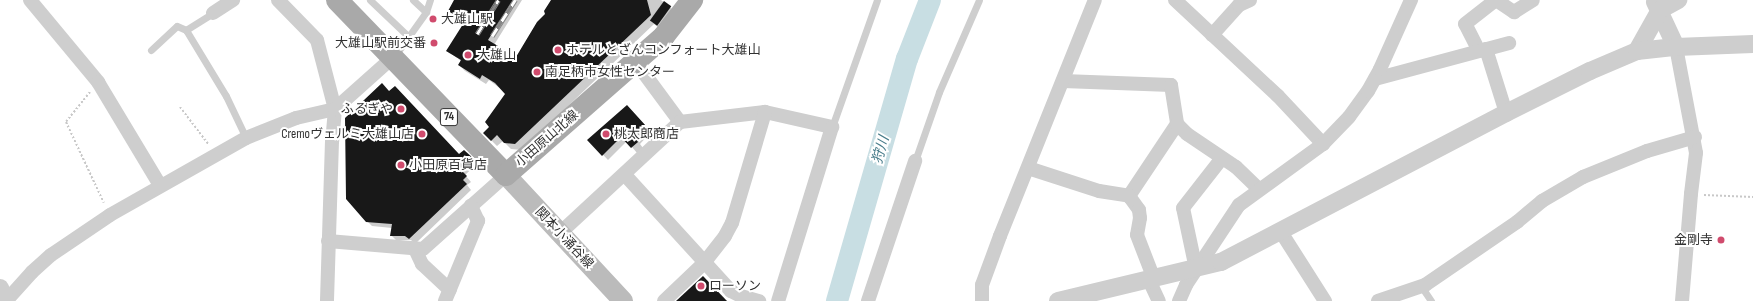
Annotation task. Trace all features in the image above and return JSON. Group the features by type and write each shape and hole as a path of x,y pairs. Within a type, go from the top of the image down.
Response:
{"main road":[{"name":"小田原山北線","path":"337,0 506,175 664,36 692,0"},
{"name":"関本小涌谷線","path":"506,175 623,301"}],"street":[{"path":"30,0 98,82 160,185"},
{"path":"213,12 233,0"},
{"path":"982,301 982,285 1000,236 1095,0"},
{"path":"1175,0 1278,96 1323,144"},
{"path":"1212,35 1239,5 1250,0"},
{"path":"1179,301 1186,285 1196,269 1240,205 1259,189 1323,144 1349,117 1375,79 1411,0"},
{"path":"1506,113 1482,50 1465,24 1495,0 1514,12 1533,0"},
{"path":"1656,5 1678,0"},
{"path":"281,1 317,40 335,109 332,141 327,301"},
{"path":"1656,5 1676,47 1695,137 1696,153 1682,301"},
{"path":"1637,51 1656,5"},
{"path":"1375,79 1509,43"},
{"path":"1058,301 1222,262 1506,113 1590,71 1637,51 1676,47 1753,44"},
{"path":"0,288 6,301 32,272 51,255 110,215 216,154 246,138 296,118 335,109 392,58"},
{"path":"635,61 680,122"},
{"path":"1063,81 1171,85 1177,124 1188,134 1236,167 1259,189"},
{"path":"664,301 704,264 725,236 732,223 765,112"},
{"path":"560,233 625,175 680,122 765,112 832,127 778,301"},
{"path":"1129,196 1177,124"},
{"path":"1378,301 1421,286 1517,222 1542,201 1583,177 1647,151 1695,137"},
{"path":"1196,269 1183,208 1222,158"},
{"path":"868,301 914,161"},
{"path":"1028,168 1100,191 1129,196 1139,210 1140,218 1137,235 1151,280 1160,301"},
{"path":"328,241 423,249 506,175"},
{"path":"625,175 704,264 731,291 741,296 759,301"},
{"path":"415,248 422,264 448,295 478,221 471,206"},
{"path":"1281,232 1325,301"}],"lane":[{"path":"370,0 409,37"},
{"path":"413,0 426,12"},
{"path":"392,58 426,12 430,0"},
{"path":"832,127 877,0"},
{"path":"914,161 939,92 979,0"},
{"path":"186,30 213,12"},
{"path":"150,50 177,26 186,30 226,96 246,138"},
{"path":"1421,286 1431,301"}],"path":[{"path":"98,82 66,122 110,215"},
{"path":"180,107 216,154"},
{"path":"1691,194 1753,197"}],"building":[{"path":"454,0 513,0 488,40 516,57 537,22 545,14 544,11 551,0 647,0 651,15 515,144 504,143 497,135 491,141 483,133 489,127 485,122 505,94 495,83 482,75 480,79 458,65 461,60 446,51 465,21 448,11"},
{"path":"664,1 671,6 657,26 650,20"},
{"name":"小田原百貨店","path":"382,83 389,91 395,86 459,154 464,150 473,158 461,170 467,176 463,180 467,184 409,239 405,236 390,236 392,224 366,222 346,199 345,118"},
{"path":"627,105 646,126 635,138 638,142 631,148 621,137 602,156 587,140"},
{"name":"ローソン","path":"703,276 727,301 676,301"}],"waterway":[{"name":"狩川","path":"837,301 907,59 930,0"}],"railway":[{"path":"477,34 498,0"},
{"path":"492,36 515,0"}],"place":[{"name":"大雄山駅","path":"433,19"},
{"name":"大雄山駅前交番","path":"434,43"},
{"name":"ホテルとざんコンフォート大雄山","path":"558,50"},
{"name":"大雄山","path":"468,55"},
{"name":"南足柄市女性センター","path":"537,72"},
{"name":"ふるぎや","path":"401,109"},
{"name":"Cremoヴェルミ大雄山店","path":"422,134"},
{"name":"桃太郎商店","path":"606,134"},
{"name":"小田原百貨店","path":"401,165"},
{"name":"金剛寺","path":"1721,240"},
{"name":"ローソン","path":"701,286"}]}
